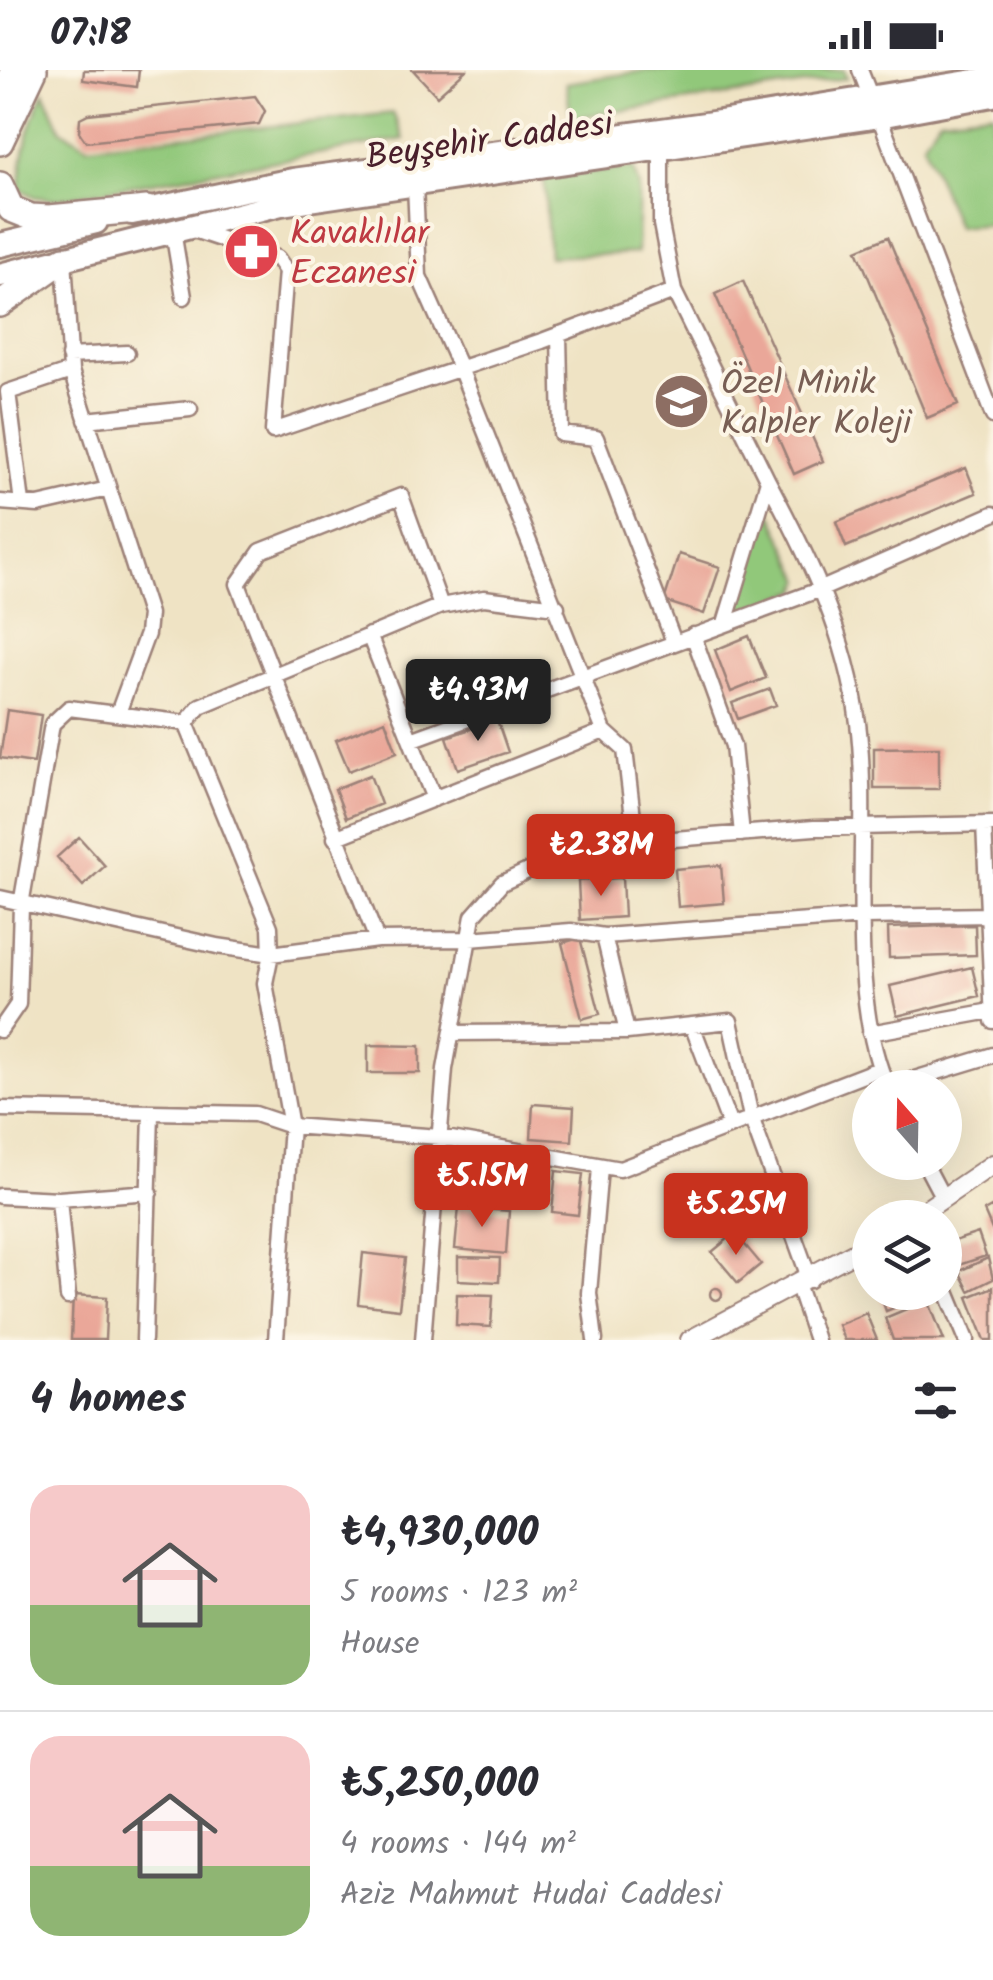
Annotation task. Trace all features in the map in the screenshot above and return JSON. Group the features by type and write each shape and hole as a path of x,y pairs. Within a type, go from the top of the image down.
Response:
{"highway":[{"path":"0,166 14,70"},
{"path":"0,142 9,102 34,70"},
{"path":"0,185 11,209 32,218 147,209"},
{"path":"0,304 64,259"}],"main road":[{"name":"Beyşehir Caddesi","path":"11,273 281,204 660,149 875,107 993,78"},
{"name":"Beyşehir Caddesi","path":"8,244 147,209 293,180 993,95"},
{"path":"8,244 14,268 11,273"}],"street":[{"path":"860,70 993,416"},
{"path":"0,1109 255,1114 291,1126 440,1136 620,1169 880,1068 870,1033 858,722 824,588 674,291 662,224 660,149"},
{"path":"414,185 419,276 460,368 604,731 625,750 636,842"},
{"path":"184,297 180,229 277,258 286,272 273,431 674,291"},
{"path":"64,259 70,364 149,614 147,634 118,713"},
{"path":"558,334 562,434 596,438 674,642"},
{"path":"22,504 8,392 70,364 127,353"},
{"path":"86,420 190,409"},
{"path":"726,623 768,480"},
{"path":"0,502 38,505 108,490"},
{"path":"378,940 238,584 261,551 400,496 440,606"},
{"path":"411,740 824,588 993,514"},
{"path":"186,722 200,706 440,606 484,598 556,606"},
{"path":"368,635 434,800"},
{"path":"693,635 733,746 742,834"},
{"path":"0,1030 18,1004 22,905 52,724 69,708 186,722"},
{"path":"186,722 270,927 272,954 265,983 291,1126 276,1340"},
{"path":"335,838 604,731"},
{"path":"422,1340 452,1033 474,916 502,883 551,860 636,842 862,827 989,824 992,1016 870,1033"},
{"path":"0,898 272,954 378,940 469,939 571,930 604,936 864,916 991,915"},
{"path":"604,936 627,1032"},
{"path":"452,1033 627,1032 730,1020 752,1117 804,1283 816,1340"},
{"path":"692,1025 730,1126"},
{"path":"944,1070 993,1055"},
{"path":"144,1340 151,1114"},
{"path":"940,1200 993,1164"},
{"path":"595,1340 589,1293 600,1168"},
{"path":"934,1180 943,1198"},
{"path":"0,1196 59,1199 150,1192"},
{"path":"59,1199 68,1297"},
{"path":"694,1339 852,1255"},
{"path":"955,1310 968,1340"}],"green space":[{"path":"650,70 844,70 847,78 571,118 566,83"},
{"path":"44,92 61,130 88,146 393,113 404,139 55,199 35,197 20,189 21,176 27,139"},
{"path":"993,112 993,224 957,227 923,143 940,118"},
{"path":"633,168 639,186 637,253 549,257 544,176"},
{"path":"763,510 771,513 802,580 798,591 741,611 734,604"}],"building":[{"path":"84,70 139,70 137,87 83,80"},
{"path":"413,70 466,70 437,96"},
{"path":"255,96 265,111 259,124 86,142 79,132 80,118 88,114"},
{"path":"888,237 958,405 927,418 857,250"},
{"path":"743,281 823,461 794,474 715,294"},
{"path":"966,468 976,493 846,547 836,522"},
{"path":"679,554 720,567 704,614 664,601"},
{"path":"749,636 766,678 731,692 715,650"},
{"path":"770,689 776,705 738,719 732,703"},
{"path":"7,710 41,715 34,763 0,758"},
{"path":"385,720 397,752 349,771 336,740"},
{"path":"497,720 508,752 458,769 447,737"},
{"path":"939,747 939,789 874,789 874,748"},
{"path":"370,775 381,804 346,818 335,789"},
{"path":"79,837 105,866 83,886 57,857"},
{"path":"721,865 724,903 678,907 675,869"},
{"path":"622,878 624,917 580,920 578,881"},
{"path":"975,925 976,955 889,958 888,928"},
{"path":"580,938 600,1014 582,1019 562,943"},
{"path":"972,967 979,996 897,1016 890,986"},
{"path":"368,1045 420,1046 420,1073 368,1073"},
{"path":"533,1104 574,1107 572,1141 531,1138"},
{"path":"465,1159 515,1166 509,1202 461,1194"},
{"path":"556,1171 583,1174 578,1215 552,1212"},
{"path":"993,1206 993,1232 984,1211"},
{"path":"459,1207 509,1211 506,1254 455,1249"},
{"path":"735,1233 761,1264 738,1283 712,1252"},
{"path":"978,1233 986,1256 962,1264 962,1238"},
{"path":"363,1253 405,1258 399,1309 358,1304"},
{"path":"458,1257 500,1258 499,1282 458,1280"},
{"path":"988,1258 993,1279 969,1291 962,1270"},
{"path":"993,1287 993,1340 985,1340 968,1297"},
{"path":"716,1288 722,1294 716,1300 710,1294"},
{"path":"457,1294 493,1295 491,1327 456,1325"},
{"path":"73,1295 107,1297 105,1340 71,1340"},
{"path":"904,1310 932,1310 944,1340 893,1340 885,1318"},
{"path":"866,1313 877,1340 844,1340 838,1325"}],"place":[{"name":"Kavaklılar Eczanesi","path":"251,252"},
{"name":"Özel Minik Kalpler Koleji","path":"682,402"}]}
